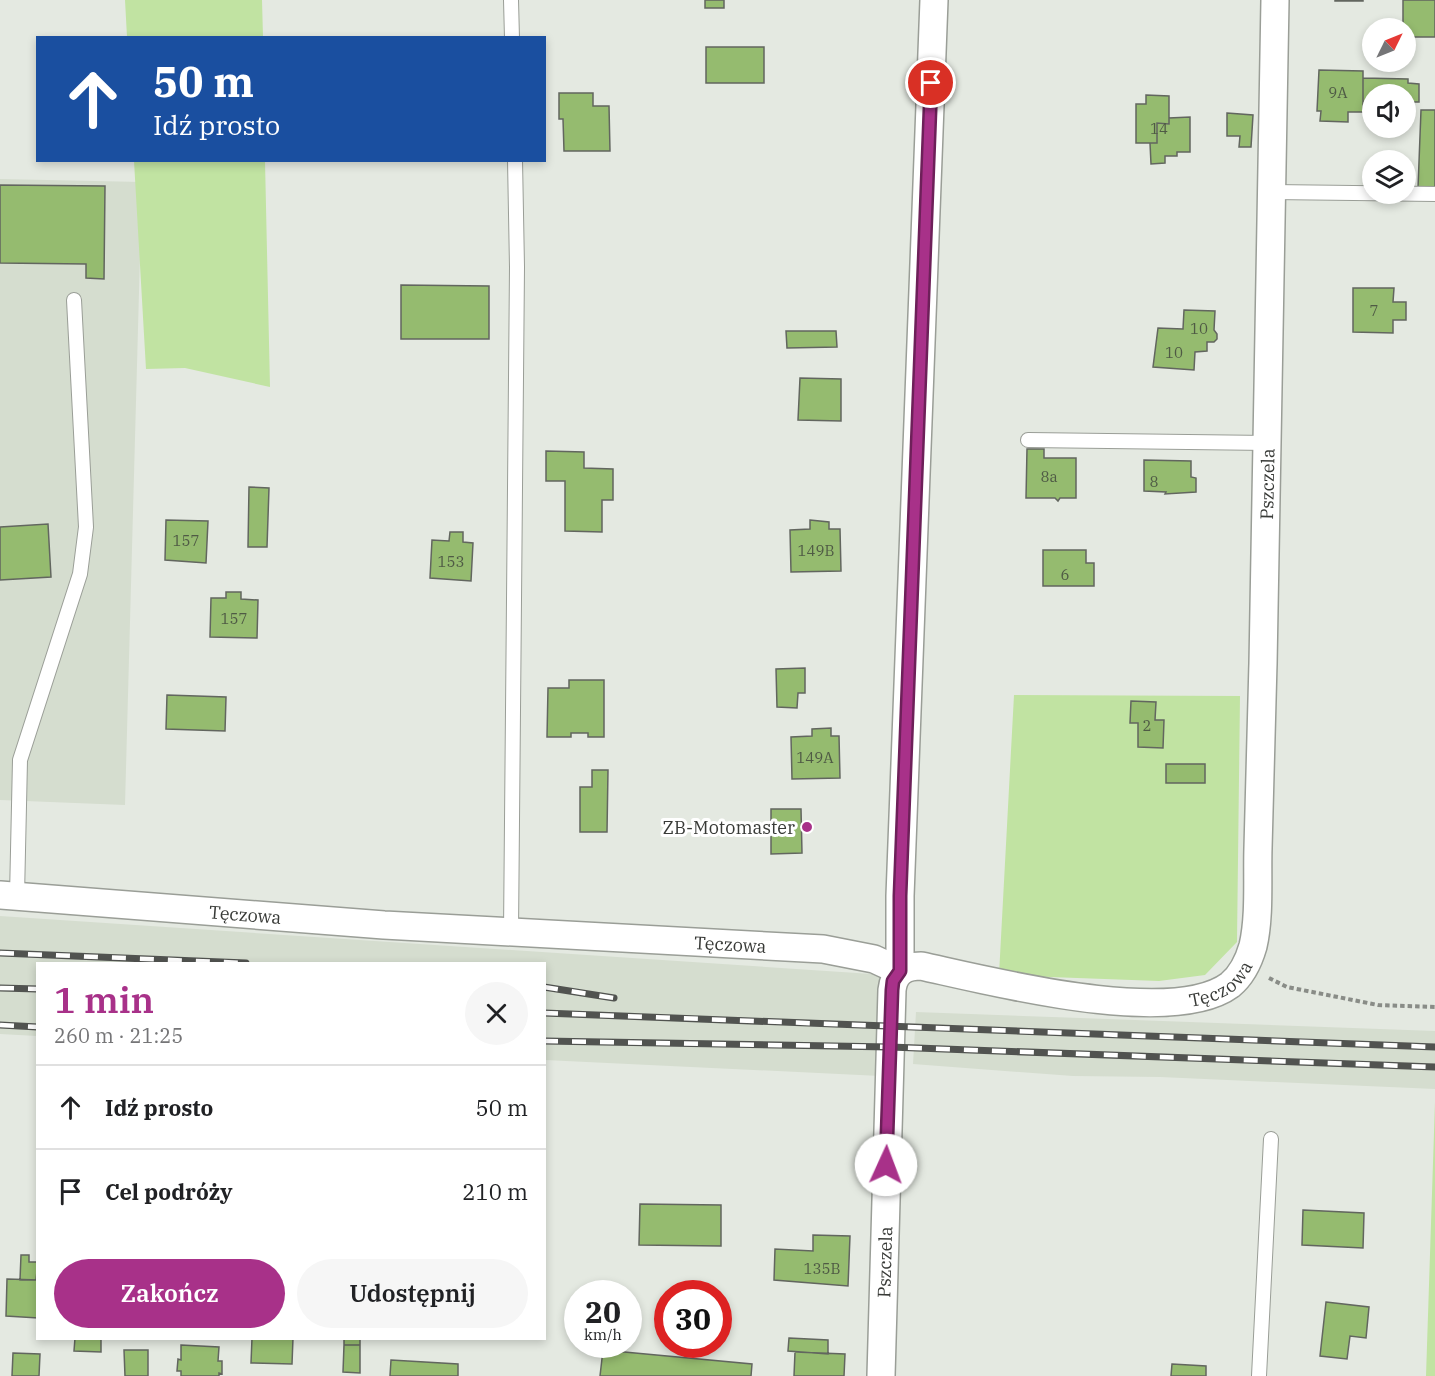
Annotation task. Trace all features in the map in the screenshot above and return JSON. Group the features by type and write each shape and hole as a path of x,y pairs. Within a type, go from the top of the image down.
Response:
{"street":[{"name":"Pszczela","path":"881,1376 892,990 893,981 900,971 900,896 934,0"},
{"name":"Pszczela","path":"1246,966 1253,945 1257,906 1268,443 1275,0"},
{"name":"Tęczowa","path":"8,896 384,925 823,949 874,959 900,971 909,966 921,966 1043,993 1130,1002 1186,1001 1216,993 1232,983 1246,966"}],"lane":[{"path":"511,0 512,36"},
{"path":"511,932 517,279 514,162"},
{"path":"1272,192 1435,194"},
{"path":"8,896 20,760 80,574 86,527 74,300"},
{"path":"1028,440 1268,443"},
{"path":"1259,1376 1271,1139"}],"path":[{"name":"Tęczowa","path":"1246,966 1287,987 1378,1005 1435,1007"}],"shaded area":[{"path":"0,179 142,182 125,805 0,800"},
{"path":"0,916 887,975 880,1076 546,1060 546,962 36,962 36,1036 0,1034"},
{"path":"916,1012 1435,1031 1435,1089 1160,1077 1073,1076 913,1064"}],"green space":[{"path":"125,0 262,0 263,36 127,36"},
{"path":"134,162 265,162 270,387 185,368 146,369"},
{"path":"1014,695 1240,696 1237,942 1205,975 1159,981 999,975"},
{"path":"1435,1102 1435,1376 1426,1376"}],"building":[{"path":"705,0 724,0 724,8 705,8"},
{"path":"1363,0 1363,1 1335,1"},
{"path":"1403,0 1435,0 1435,37 1416,37 1416,18 1403,18"},
{"path":"706,47 764,47 764,83 706,83"},
{"path":"1319,70 1363,72 1362,112 1348,112 1348,122 1320,121 1321,111 1317,111"},
{"path":"1363,78 1408,79 1408,83 1419,84 1419,102 1416,102 1416,84 1363,84"},
{"path":"559,93 593,93 593,106 609,106 610,151 564,151 563,119 559,119"},
{"path":"1146,95 1169,96 1169,124 1157,123 1157,143 1136,143 1136,104 1146,104"},
{"path":"1421,110 1435,110 1435,189 1418,188"},
{"path":"1227,113 1253,115 1251,147 1239,147 1240,136 1227,136"},
{"path":"1190,117 1190,152 1177,152 1177,156 1165,156 1165,163 1151,164 1150,143 1157,143 1157,123 1169,124 1169,118"},
{"path":"0,185 105,186 104,279 86,278 86,264 0,263"},
{"path":"401,285 489,286 489,339 401,339"},
{"path":"1353,288 1394,288 1393,302 1406,302 1406,320 1393,320 1393,333 1353,332"},
{"path":"1184,310 1215,311 1214,330 1217,339 1214,342 1207,342 1207,351 1195,352 1194,370 1153,367 1158,328 1183,329"},
{"path":"786,331 836,331 837,347 787,348"},
{"path":"800,378 841,379 841,421 798,420"},
{"path":"1027,449 1044,449 1044,458 1076,458 1076,498 1060,498 1058,501 1055,498 1026,498"},
{"path":"546,451 584,452 584,468 613,469 613,500 602,500 602,532 565,531 565,481 546,481"},
{"path":"1144,460 1191,461 1191,477 1196,478 1196,492 1165,494 1166,492 1144,491"},
{"path":"249,487 269,488 267,547 248,547"},
{"path":"166,520 208,521 206,563 165,560"},
{"path":"810,520 829,522 829,529 840,529 841,571 791,572 790,530 810,529"},
{"path":"48,524 51,577 0,580 0,527"},
{"path":"450,532 463,532 463,542 473,543 471,581 430,578 432,540 449,541"},
{"path":"1043,550 1086,550 1086,563 1094,563 1094,586 1043,586"},
{"path":"226,592 241,592 241,599 258,600 257,638 210,637 211,598 226,598"},
{"path":"805,668 805,693 798,693 797,708 777,707 776,669"},
{"path":"569,680 604,680 604,737 588,737 588,733 571,733 571,737 547,737 548,688 569,688"},
{"path":"167,695 226,697 225,731 166,729"},
{"path":"1131,701 1156,702 1155,720 1164,720 1163,748 1138,747 1138,723 1130,723"},
{"path":"831,728 831,736 839,736 840,778 792,779 791,737 812,736 812,729"},
{"path":"1166,764 1205,764 1205,783 1166,783"},
{"path":"592,770 608,770 607,832 580,832 580,787 592,787"},
{"path":"771,809 801,809 802,853 771,854"},
{"path":"640,1204 721,1205 721,1246 639,1245"},
{"path":"1303,1210 1364,1213 1363,1248 1302,1245"},
{"path":"813,1235 850,1236 848,1286 774,1280 775,1249 813,1251"},
{"path":"21,1255 29,1255 29,1262 36,1262 36,1280 20,1280"},
{"path":"7,1279 36,1280 36,1318 6,1316"},
{"path":"1326,1302 1369,1307 1366,1338 1350,1336 1347,1359 1320,1356"},
{"path":"789,1338 828,1340 828,1354 788,1351"},
{"path":"75,1340 101,1340 101,1352 74,1351"},
{"path":"252,1340 293,1340 292,1364 251,1363"},
{"path":"344,1340 360,1340 360,1345 344,1345"},
{"path":"181,1345 219,1347 218,1361 222,1361 222,1374 219,1373 219,1376 181,1376 181,1371 177,1371 178,1359 181,1360"},
{"path":"344,1345 360,1345 360,1373 343,1372"},
{"path":"124,1350 148,1350 148,1376 125,1376"},
{"path":"795,1352 845,1354 844,1376 794,1376"},
{"path":"13,1353 40,1354 39,1376 12,1376"},
{"path":"642,1354 654,1355 654,1358 688,1358 752,1364 751,1376 600,1376 602,1358 642,1358"},
{"path":"391,1360 458,1364 458,1376 390,1376"},
{"path":"1172,1364 1206,1366 1206,1376 1171,1376"}],"railway":[{"path":"0,953 221,962"},
{"path":"546,987 614,998"},
{"path":"0,988 36,989"},
{"path":"546,1013 1435,1047"},
{"path":"0,1025 36,1027"},
{"path":"546,1041 890,1047 1435,1067"}],"place":[{"name":"ZB-Motomaster","path":"807,827"}],"route":[{"path":"886,1165 892,990 893,981 900,971 900,896 931,83"}]}
